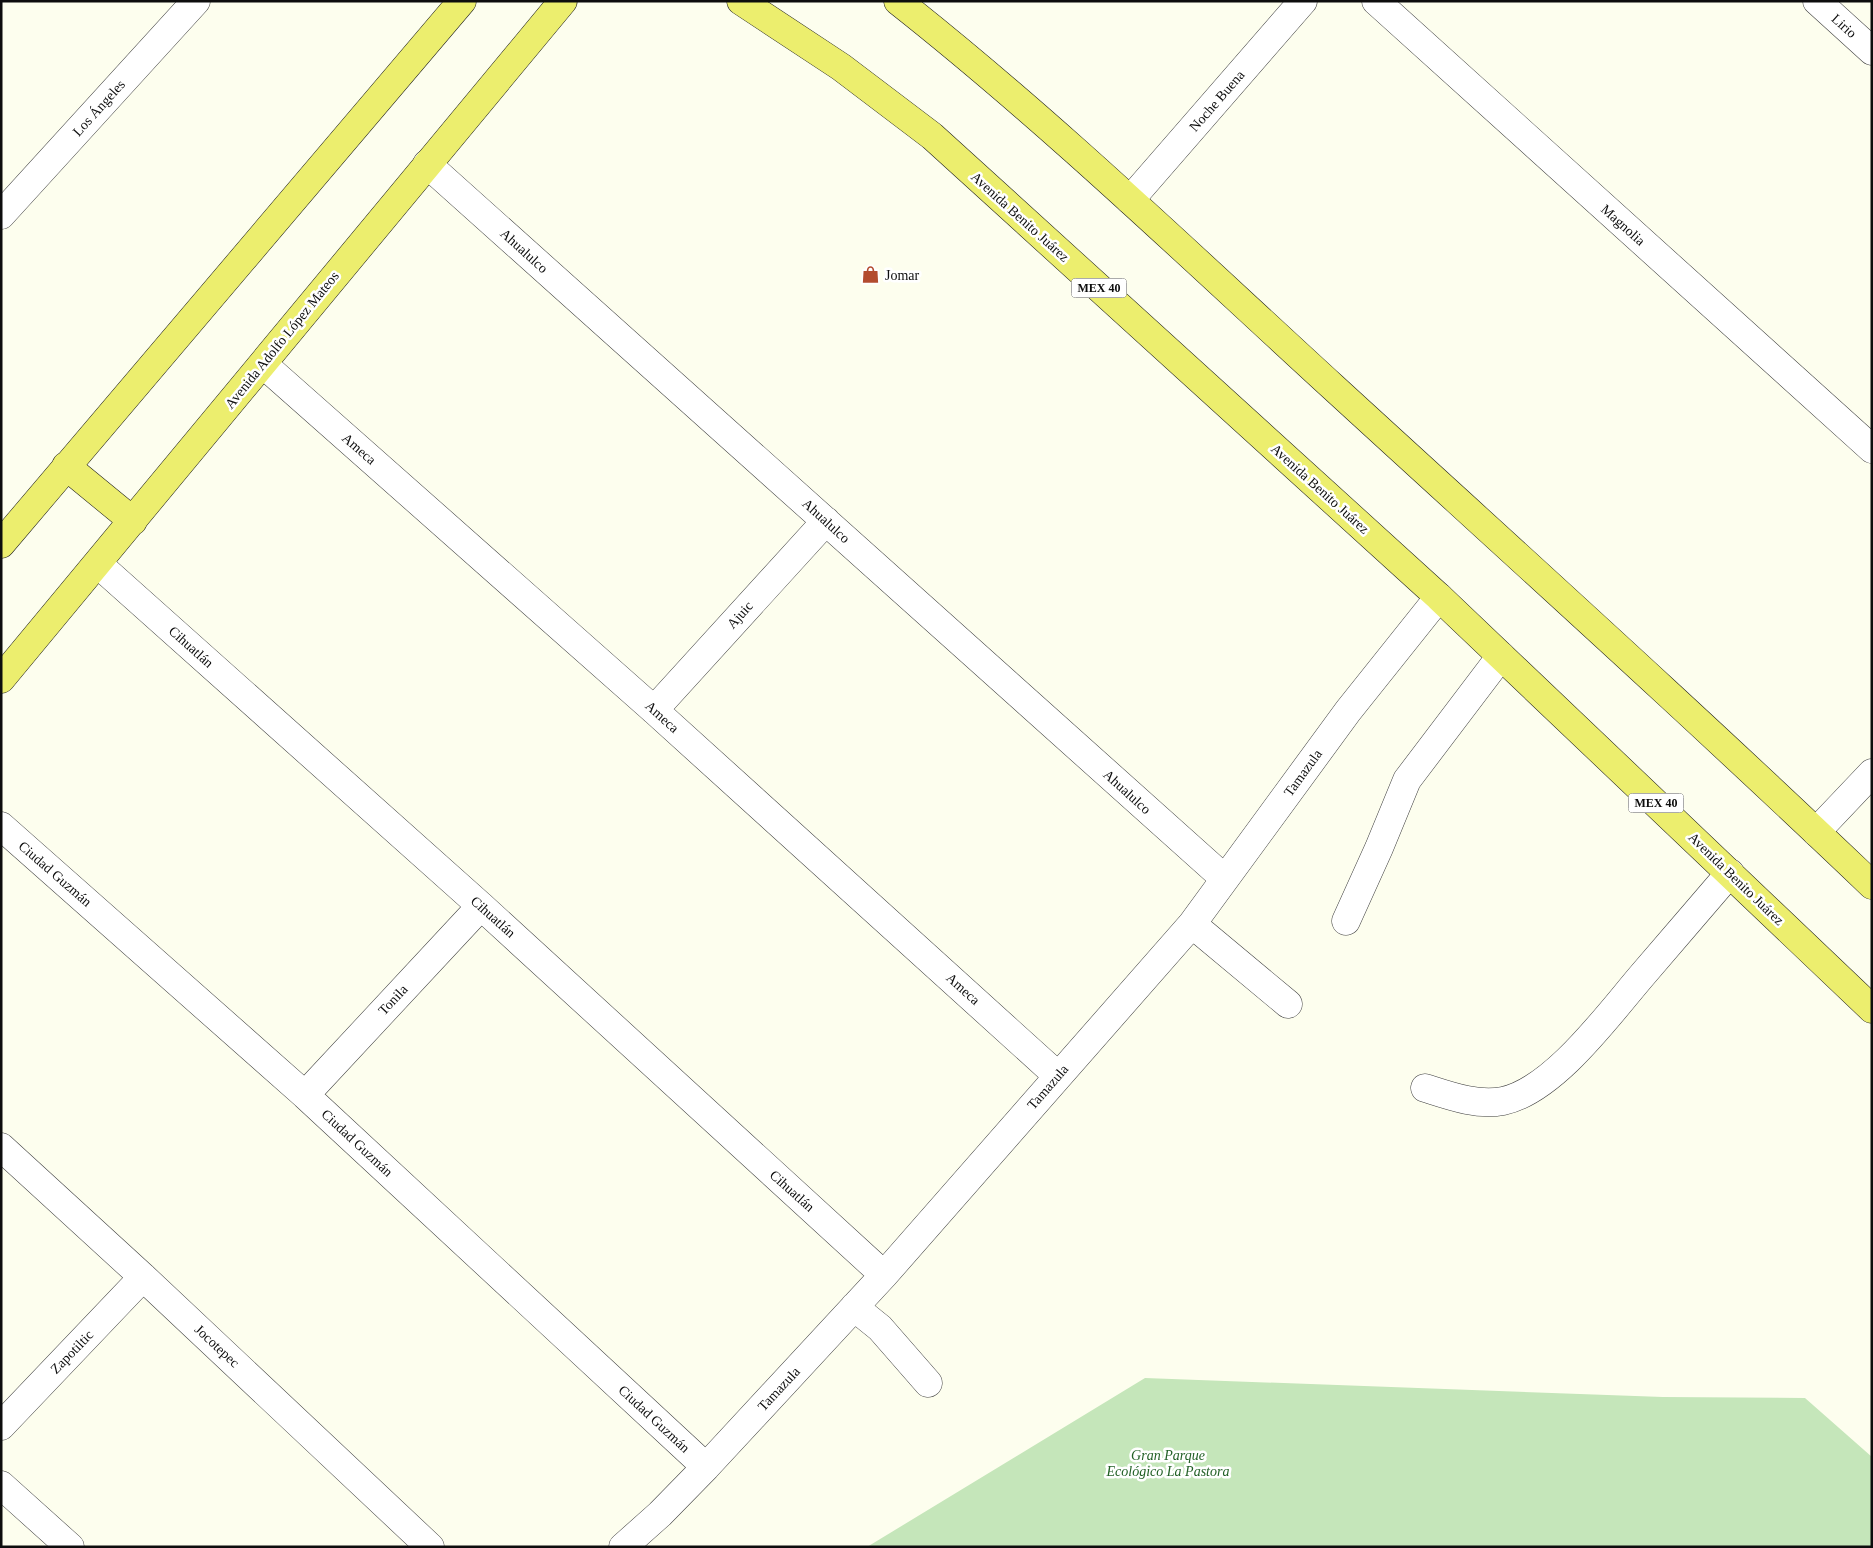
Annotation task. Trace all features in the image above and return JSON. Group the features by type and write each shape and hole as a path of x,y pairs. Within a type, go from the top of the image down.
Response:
{"main road":[{"path":"1,544 462,1"},
{"name":"Avenida Adolfo López Mateos","path":"1,679 563,1"},
{"name":"Avenida Benito Juárez","path":"741,1 841,68 932,136 1439,598 1872,1009"},
{"path":"898,1 966,56 1130,200 1872,884"},
{"path":"66,466 133,521"}],"street":[{"name":"Los Ángeles","path":"1,215 196,1"},
{"name":"Noche Buena","path":"1130,200 1303,1"},
{"name":"Magnolia","path":"1376,1 1872,449"},
{"name":"Lirio","path":"1817,1 1872,51"},
{"name":"Ahualulco","path":"427,164 1225,879"},
{"name":"Ameca","path":"262,364 654,710 1058,1076"},
{"name":"Ajuic","path":"654,710 826,521"},
{"name":"Cihuatlán","path":"98,564 481,906 884,1275"},
{"name":"Tamazula","path":"623,1547 660,1514 706,1467 884,1275 1192,924 1348,711 1439,598"},
{"path":"1346,921 1407,780 1501,656"},
{"path":"1816,832 1872,773"},
{"name":"Ciudad Guzmán","path":"1,826 304,1095 706,1467"},
{"path":"1425,1088 1475,1102 1503,1101 1529,1092 1556,1071 1587,1039 1730,874"},
{"name":"Tonila","path":"304,1095 481,906"},
{"path":"1192,924 1288,1004"},
{"name":"Jocotepec","path":"1,1147 430,1547"},
{"name":"Zapotiltic","path":"1,1426 143,1278"},
{"path":"854,1307 880,1328 928,1384"},
{"path":"1,1485 70,1547"}],"green space":[{"name":"Gran Parque Ecológico La Pastora","path":"1145,1378 1663,1397 1805,1398 1872,1457 1872,1547 867,1547"}],"place":[{"name":"Jomar","path":"871,275"}]}
